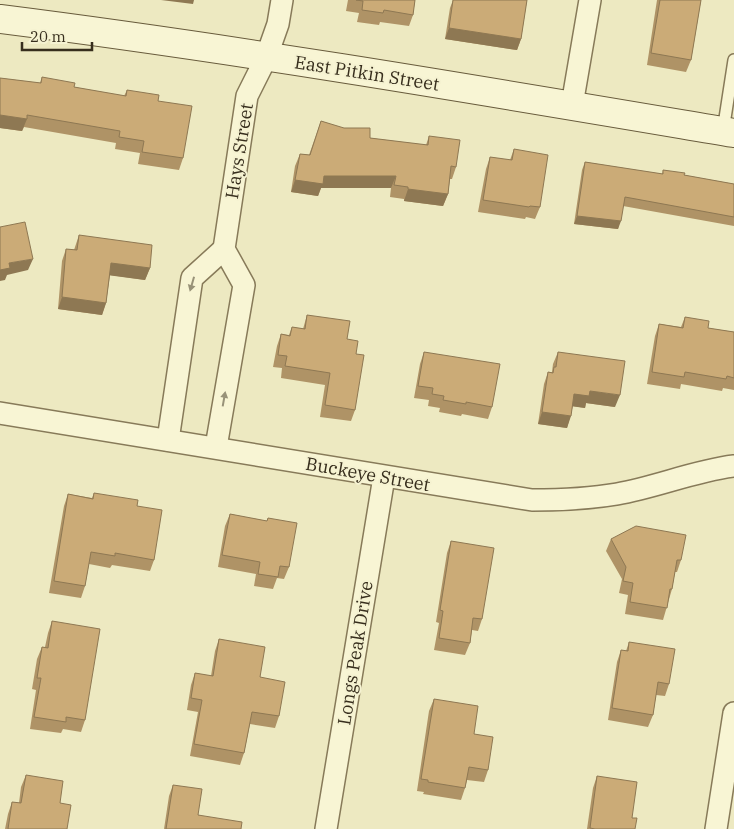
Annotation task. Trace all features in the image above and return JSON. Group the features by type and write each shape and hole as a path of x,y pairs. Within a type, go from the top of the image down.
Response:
{"street":[{"name":"Hays Street","path":"224,249 247,96 266,58 278,24 282,0"},
{"path":"572,105 590,0"},
{"name":"East Pitkin Street","path":"0,19 572,105 728,132"},
{"path":"168,440 192,278 224,249 244,285 216,447"},
{"name":"Buckeye Street","path":"0,413 532,500 578,500 619,494 705,470 734,466"},
{"name":"Longs Peak Drive","path":"326,829 384,477"},
{"path":"716,829 728,787 734,713"}],"lane":[{"path":"728,132 734,60"}],"building":[{"path":"356,0 415,0 413,15 384,10 383,13 362,10 363,1"},
{"path":"453,0 527,0 521,39 449,28"},
{"path":"660,0 701,0 691,60 651,53"},
{"path":"42,77 75,83 74,87 126,96 127,90 159,95 158,101 192,106 183,158 142,152 144,141 119,137 120,131 27,115 27,119 0,115 0,78 41,83"},
{"path":"321,121 344,128 370,128 370,138 428,145 429,136 460,140 456,167 451,166 448,194 408,189 408,187 394,185 396,176 324,176 323,184 295,180 300,154 310,155"},
{"path":"514,149 548,155 540,207 483,200 490,157 512,160"},
{"path":"585,162 663,174 663,170 685,173 684,175 734,184 734,217 625,197 621,221 577,216"},
{"path":"25,222 33,259 9,263 10,268 0,270 0,227"},
{"path":"79,235 152,245 150,268 111,263 106,303 62,297 66,249 77,250"},
{"path":"307,315 350,321 347,339 358,341 356,354 364,355 355,410 325,405 330,373 285,366 287,356 278,355 281,334 290,336 292,327 305,329"},
{"path":"685,317 709,321 708,328 734,332 734,378 727,376 726,379 685,372 684,377 652,372 659,324 683,328"},
{"path":"424,352 500,364 492,407 443,400 444,396 432,394 433,388 418,386"},
{"path":"558,352 625,361 620,395 590,391 589,396 574,394 571,416 542,412 548,372 553,373 554,367 556,367"},
{"path":"94,493 138,500 137,506 162,510 154,560 115,553 115,556 91,552 85,586 54,581 68,494 93,499"},
{"path":"230,514 267,521 268,518 297,523 289,567 280,566 278,577 258,574 260,562 222,555"},
{"path":"636,526 686,535 681,560 677,560 667,608 630,602 633,583 623,581 626,567 611,539"},
{"path":"451,541 494,548 482,619 473,618 470,643 439,638 443,611 440,610"},
{"path":"52,621 100,629 85,720 66,717 66,722 34,717 41,678 37,678 42,647 48,648"},
{"path":"219,639 265,647 260,677 285,682 279,716 252,712 244,753 194,744 202,700 191,698 195,673 213,676"},
{"path":"629,642 675,649 669,684 658,682 653,715 612,708 621,650 628,651"},
{"path":"434,699 478,706 474,734 493,737 488,770 469,767 465,788 428,782 428,780 421,779"},
{"path":"26,775 63,781 60,803 71,805 67,829 8,829 12,802 21,803"},
{"path":"597,776 637,782 632,818 637,818 635,829 590,828"},
{"path":"173,785 202,789 198,815 242,822 241,829 166,829"}]}
